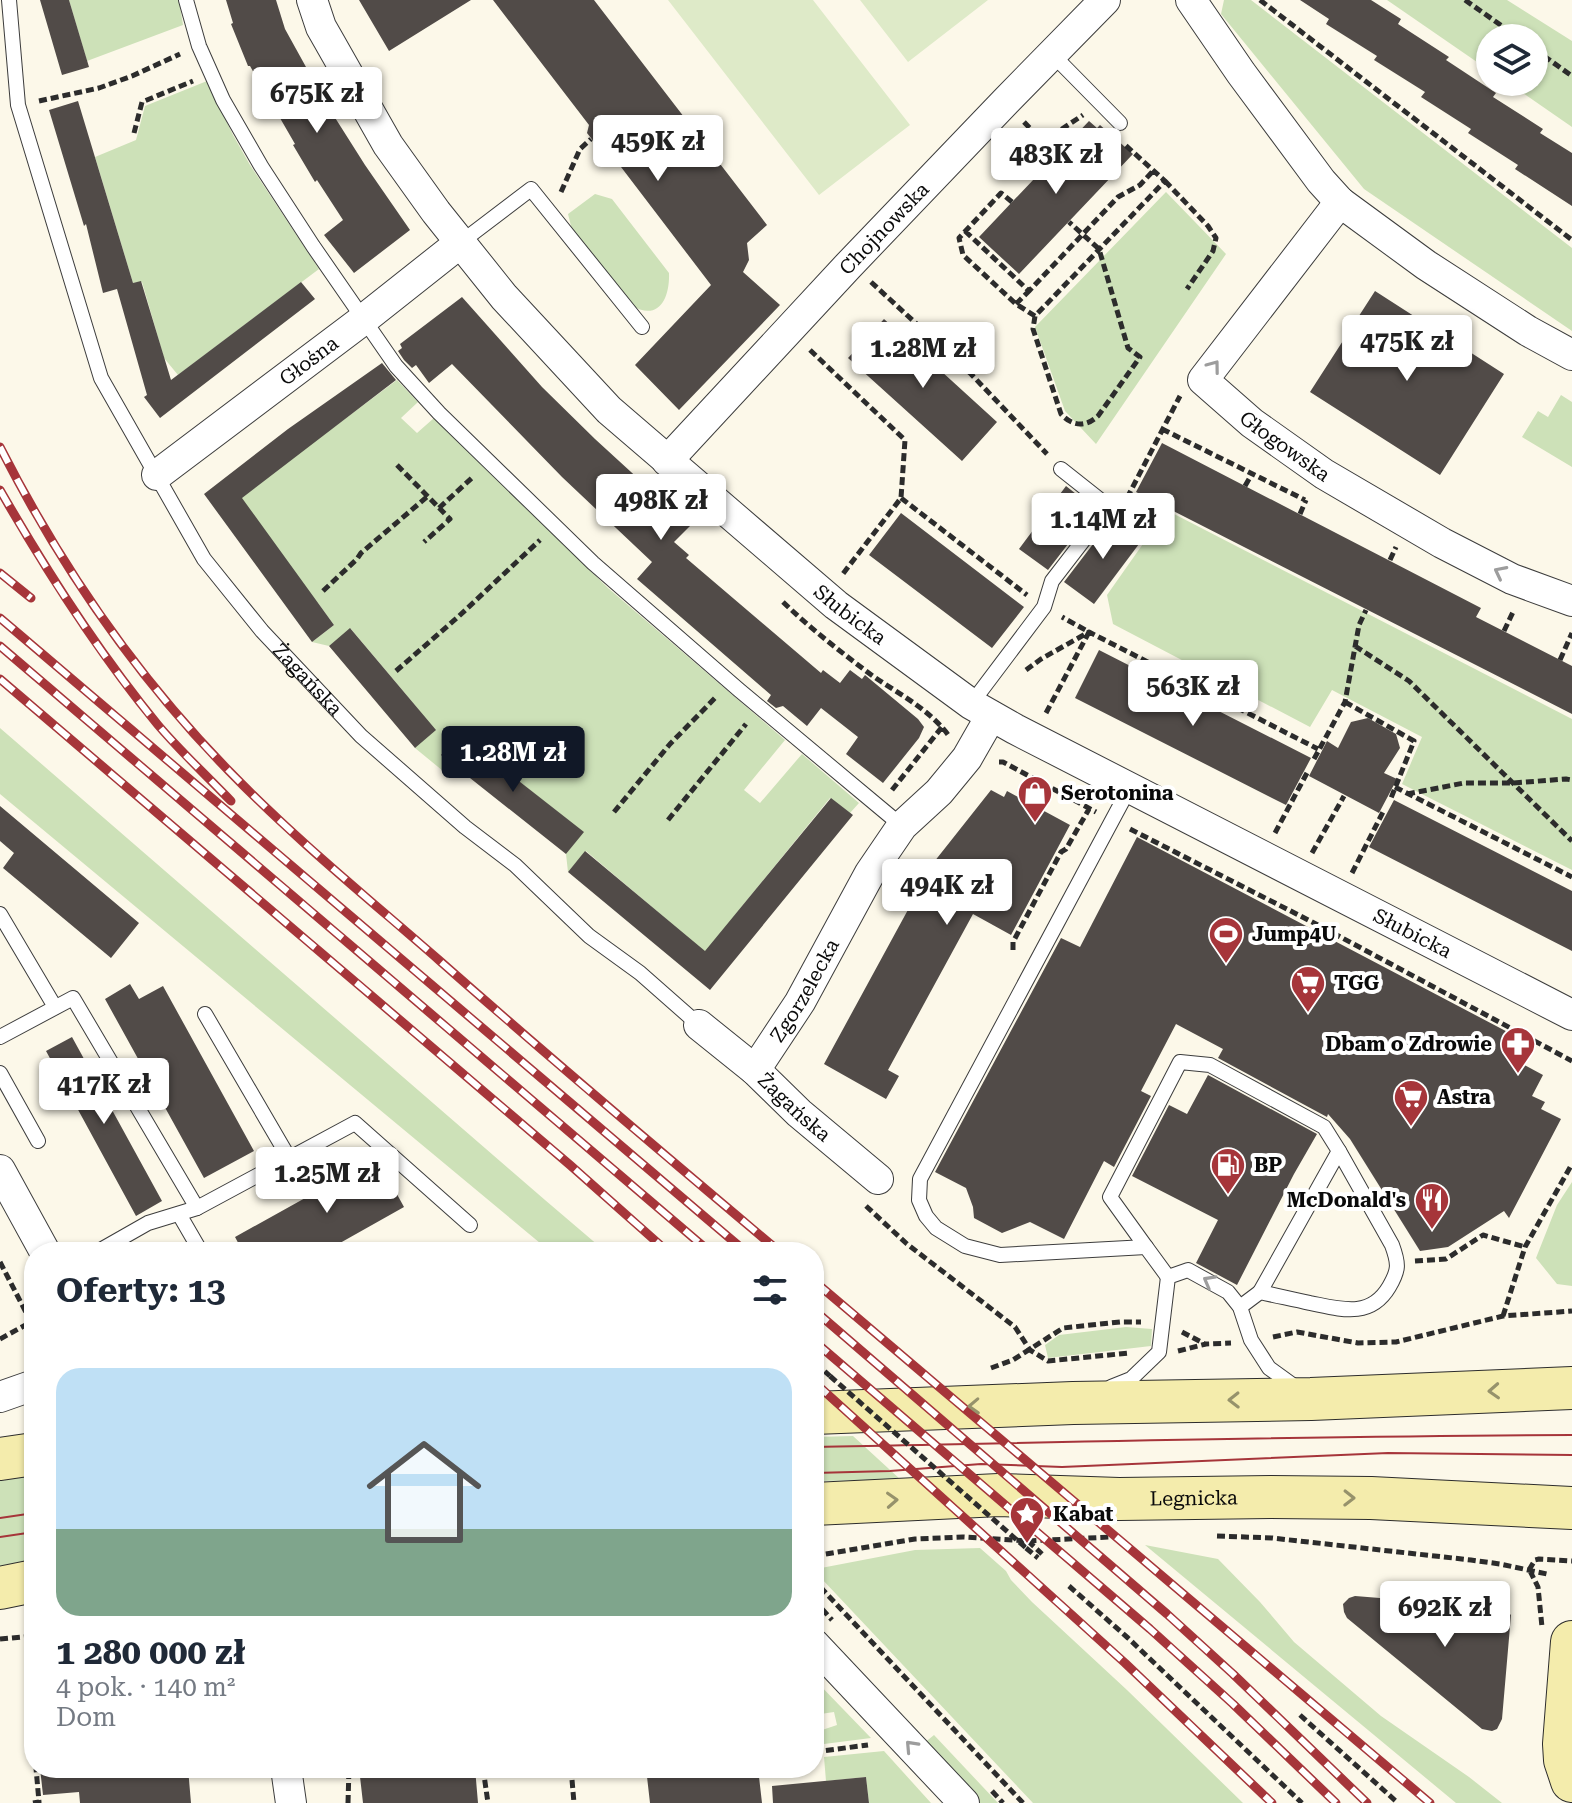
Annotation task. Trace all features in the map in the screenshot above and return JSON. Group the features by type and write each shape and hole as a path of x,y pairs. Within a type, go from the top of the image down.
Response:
{"main road":[{"path":"824,1413 1073,1403 1311,1399 1572,1388"},
{"path":"0,1459 24,1455"},
{"name":"Legnicka","path":"824,1504 999,1495 1119,1499 1371,1498 1572,1508"},
{"path":"0,1588 24,1583"},
{"path":"1572,1642 1564,1744 1565,1760 1572,1781"}],"street":[{"name":"Słubicka","path":"312,0 321,27 388,145 504,297 609,410 836,605 981,710 1572,1015"},
{"name":"Chojnowska","path":"667,461 848,266 1105,0"},
{"path":"1191,0 1241,73 1340,202 1426,265 1528,331 1572,355"},
{"name":"Głogowska","path":"1340,202 1203,380 1252,423 1324,474 1442,543 1512,579 1572,601"},
{"name":"Głośna","path":"157,475 460,243"},
{"name":"Zgorzelecka","path":"755,1070 800,1002 870,873 902,826 939,792 967,758 981,710"},
{"name":"Żagańska","path":"699,1025 755,1070 799,1113 878,1179"},
{"path":"0,1170 40,1242"},
{"path":"0,1397 24,1389"},
{"path":"824,1655 964,1803"},
{"path":"287,1778 291,1803"}],"lane":[{"name":"Żagańska","path":"9,0 18,105 101,378 204,559 262,631 361,736 465,827 515,865 589,936 640,973 699,1025"},
{"path":"186,0 199,46 223,100 313,246 396,366 439,413 593,563 902,826"},
{"path":"1052,54 1120,123"},
{"path":"460,243 531,189 642,327"},
{"path":"981,710 1044,607 1052,581 1109,507 1061,469"},
{"path":"1130,787 920,1179 919,1200 936,1228 965,1246 1000,1255 1146,1247"},
{"path":"0,914 55,1007"},
{"path":"0,1037 73,998 197,1208"},
{"path":"205,1014 289,1158"},
{"path":"1073,1403 1131,1379 1159,1352 1168,1277 1110,1197 1180,1062 1210,1065 1324,1127 1392,1245 1398,1262 1383,1297 1369,1306 1356,1309 1343,1310 1260,1292"},
{"path":"0,1073 38,1141"},
{"path":"115,1242 148,1223 197,1208 355,1123 470,1225"},
{"path":"1240,1307 1260,1292 1339,1151"},
{"path":"179,1214 195,1242"},
{"path":"1168,1277 1188,1270 1228,1292 1240,1307 1251,1340 1269,1368 1311,1399"}],"path":[{"path":"1260,0 1572,240"},
{"path":"1465,0 1499,24"},
{"path":"18,105 99,88 199,46"},
{"path":"1548,59 1572,76"},
{"path":"134,133 142,102 211,73"},
{"path":"1041,140 1089,111"},
{"path":"1025,124 1056,155"},
{"path":"1121,141 1165,181 1216,238 1213,251 1187,289"},
{"path":"1016,304 1118,197 1140,185 1153,171"},
{"path":"1069,222 1099,249 1128,348 1140,357 1098,416 1080,425 1068,422 1061,414 1033,329 1035,316 1099,249 1165,181"},
{"path":"1012,202 1001,193 959,238 963,255 1016,304 1035,316"},
{"path":"965,231 981,242 1029,291"},
{"path":"863,274 971,374 1061,469"},
{"path":"803,344 905,440 901,498 842,575"},
{"path":"1109,507 1122,508 1181,394"},
{"path":"439,508 489,462"},
{"path":"397,465 450,519 424,542"},
{"path":"1245,486 1252,474"},
{"path":"323,591 361,553 428,496"},
{"path":"901,498 1044,607 1318,749"},
{"path":"1300,514 1306,500"},
{"path":"396,671 555,526"},
{"path":"1504,631 1519,600"},
{"path":"1314,759 1345,702 1359,625 1366,610"},
{"path":"1025,671 1089,632"},
{"path":"1044,715 1089,632"},
{"path":"1560,660 1572,633"},
{"path":"1355,646 1409,681 1572,841"},
{"path":"614,812 670,744 730,682"},
{"path":"1345,702 1414,741 1391,798"},
{"path":"668,820 760,707"},
{"path":"879,806 942,727"},
{"path":"992,762 1003,762 1572,1061"},
{"path":"1275,834 1308,771"},
{"path":"1407,794 1464,783 1572,780"},
{"path":"1395,787 1572,877"},
{"path":"1312,854 1344,796"},
{"path":"1013,950 1013,942 1061,852 1066,849 1089,809"},
{"path":"1351,873 1384,810"},
{"path":"1503,1316 1525,1247 1572,1164"},
{"path":"1398,1262 1446,1259 1483,1235 1525,1247"},
{"path":"0,1262 24,1309"},
{"path":"1261,1339 1297,1332 1358,1343 1396,1342 1503,1316 1572,1311"},
{"path":"982,1371 1013,1360 1063,1328 1151,1322 1206,1344"},
{"path":"0,1339 24,1328"},
{"path":"1030,1350 1048,1361 1148,1351 1171,1352 1206,1344 1238,1342"},
{"path":"824,1371 1040,1556"},
{"path":"824,1554 915,1539 963,1537 1027,1544 1122,1536"},
{"path":"1213,1536 1272,1538 1471,1560 1547,1574"},
{"path":"1529,1570 1539,1559 1572,1561"},
{"path":"1069,1586 1302,1803"},
{"path":"824,1591 1023,1803"},
{"path":"0,1639 24,1637"},
{"path":"1300,1715 1398,1803"},
{"path":"824,1751 881,1744"},
{"path":"33,1803 39,1802 37,1778"},
{"path":"348,1803 349,1778"},
{"path":"484,1778 488,1803"},
{"path":"572,1778 574,1803"}],"green space":[{"path":"69,0 179,0 183,25 87,61"},
{"path":"668,0 813,0 910,125 819,195"},
{"path":"860,0 988,0 908,62"},
{"path":"1224,0 1251,0 1572,248 1572,331 1364,189 1221,14"},
{"path":"1387,0 1507,0 1545,24 1476,24 1476,61"},
{"path":"1548,26 1572,41 1572,127 1527,96 1548,96"},
{"path":"207,81 250,165 319,269 178,375 164,358 142,282 133,283 95,157 136,140 145,106"},
{"path":"1166,192 1226,254 1096,444 1065,411 1035,327"},
{"path":"595,194 612,199 669,273 665,299 655,309 640,310 631,305 572,230 568,214"},
{"path":"397,380 418,402 401,418 417,433 434,418 608,588 785,740 744,790 760,803 802,754 859,803 850,813 830,798 705,952 586,851 568,872 566,854 583,832 469,742 443,771 415,748 419,710 351,629 329,646 312,642 334,625 318,603 219,513"},
{"path":"1561,395 1572,402 1572,467 1522,437 1538,411 1548,417"},
{"path":"1136,496 1572,719 1572,870 1402,784 1422,737 1332,690 1310,727 1113,624 1107,595 1145,541 1119,520"},
{"path":"0,728 594,1242 539,1242 0,794"},
{"path":"1572,1182 1572,1286 1557,1284 1536,1258 1557,1205"},
{"path":"1126,1327 1152,1329 1151,1346 1048,1358 1045,1345 1059,1335"},
{"path":"853,1436 901,1480 824,1481 824,1437"},
{"path":"24,1477 24,1561 0,1566 0,1481"},
{"path":"1145,1545 1218,1559 1294,1642 1381,1716 1502,1803 1456,1803"},
{"path":"980,1548 1006,1571 1032,1602 1243,1803 1033,1803 824,1581 824,1567 915,1550"},
{"path":"824,1689 871,1738 824,1744 824,1729 837,1725 834,1712 824,1714"},
{"path":"934,1735 998,1803 980,1803 923,1744"},
{"path":"884,1751 931,1803 869,1803 866,1777 826,1781 824,1757"}],"building":[{"path":"40,0 69,0 89,67 62,75"},
{"path":"226,0 276,0 285,29 327,105 410,230 354,273 324,235 343,220 317,180 315,182 248,66 231,24"},
{"path":"359,0 471,0 389,51"},
{"path":"493,0 594,0 767,225 747,243 749,260 743,272 780,305 679,410 635,365 711,285 605,146 598,147 587,133 589,125"},
{"path":"1300,0 1371,0 1401,19 1398,24 1449,57 1446,60 1476,80 1476,96 1494,96 1543,129 1540,133 1572,153 1572,206 1515,169 1518,165 1468,133 1471,129 1421,97 1425,92 1374,60 1377,56 1326,24 1329,19"},
{"path":"78,101 133,283 141,281 171,380 301,282 315,299 160,418 144,397 147,395 117,289 103,293 86,224 84,226 49,110"},
{"path":"1089,121 1097,128 1100,125 1133,154 1019,274 979,237"},
{"path":"1375,291 1504,374 1440,475 1310,392"},
{"path":"462,297 542,387 690,526 674,542 689,555 686,558 821,673 823,670 840,683 850,670 862,679 865,675 918,719 924,727 919,738 883,783 846,754 858,737 821,708 807,726 783,706 776,708 767,701 771,695 637,579 652,562 562,477 452,364 429,383 416,365 412,368 404,360 398,351 402,348 400,344"},
{"path":"884,319 997,422 962,461 848,358"},
{"path":"382,363 396,380 242,498 334,625 312,642 204,494 288,429"},
{"path":"1162,443 1481,608 1476,617 1572,666 1572,714 1136,492"},
{"path":"1066,486 1095,509 1048,570 1019,549"},
{"path":"901,513 1024,607 992,648 869,555"},
{"path":"1113,518 1142,540 1094,604 1064,582"},
{"path":"350,628 436,730 415,748 329,646"},
{"path":"1099,650 1311,758 1286,805 1075,698"},
{"path":"1368,718 1396,734 1400,748 1384,773 1397,779 1379,813 1309,776 1327,741 1338,748 1351,722"},
{"path":"459,734 584,832 566,854 441,755"},
{"path":"991,790 1004,797 1007,791 1070,825 1011,935 973,914 888,1070 899,1076 886,1099 824,1064 934,862"},
{"path":"831,798 853,815 710,990 568,872 585,851 705,951"},
{"path":"1394,800 1572,891 1572,951 1369,847"},
{"path":"0,806 139,923 111,958 3,868 14,853 0,841"},
{"path":"1137,837 1519,1038 1508,1056 1543,1075 1532,1096 1545,1102 1541,1109 1561,1119 1509,1218 1504,1211 1448,1247 1420,1251 1350,1139 1328,1114 1327,1117 1218,1058 1223,1049 1176,1024 1141,1091 1151,1096 1114,1167 1104,1161 1064,1239 1030,1222 1002,1233 974,1218 966,1188 935,1172 1061,938 1080,947"},
{"path":"130,984 139,999 163,986 254,1151 204,1178 105,999"},
{"path":"72,1037 162,1201 136,1216 46,1051"},
{"path":"1208,1075 1317,1134 1237,1285 1196,1263 1218,1220 1132,1176 1169,1105 1187,1114"},
{"path":"377,1158 404,1207 342,1242 238,1242 235,1237"},
{"path":"1355,1596 1504,1608 1511,1615 1502,1719 1497,1729 1482,1729 1347,1618 1343,1604"},
{"path":"866,1777 869,1803 773,1803 772,1786"},
{"path":"41,1778 189,1778 191,1803 80,1803 79,1792 43,1795"},
{"path":"360,1778 476,1778 478,1803 363,1803"},
{"path":"647,1778 759,1778 762,1803 650,1803"}],"tram line":[{"path":"824,1447 1572,1435"},
{"path":"824,1473 981,1464 1062,1467 1388,1453 1572,1455"},
{"path":"0,1518 24,1514"},
{"path":"0,1537 24,1533"}],"railway":[{"path":"0,447 48,534 102,618 162,697 229,771 333,868 768,1242"},
{"path":"0,490 55,581 115,669 166,735 231,801"},
{"path":"0,573 31,598"},
{"path":"0,618 734,1242"},
{"path":"0,646 698,1242"},
{"path":"0,679 657,1242"},
{"path":"824,1289 1430,1803"},
{"path":"824,1319 1167,1614 1367,1803"},
{"path":"824,1350 1150,1629 1336,1803"},
{"path":"824,1391 1125,1663 1272,1803"}],"place":[{"name":"Serotonina","path":"1035,824"},
{"name":"Jump4U","path":"1226,965"},
{"name":"TGG","path":"1308,1014"},
{"name":"Dbam o Zdrowie","path":"1518,1075"},
{"name":"Astra","path":"1411,1128"},
{"name":"BP","path":"1228,1196"},
{"name":"McDonald's","path":"1432,1231"},
{"name":"Kabat","path":"1027,1545"}]}
